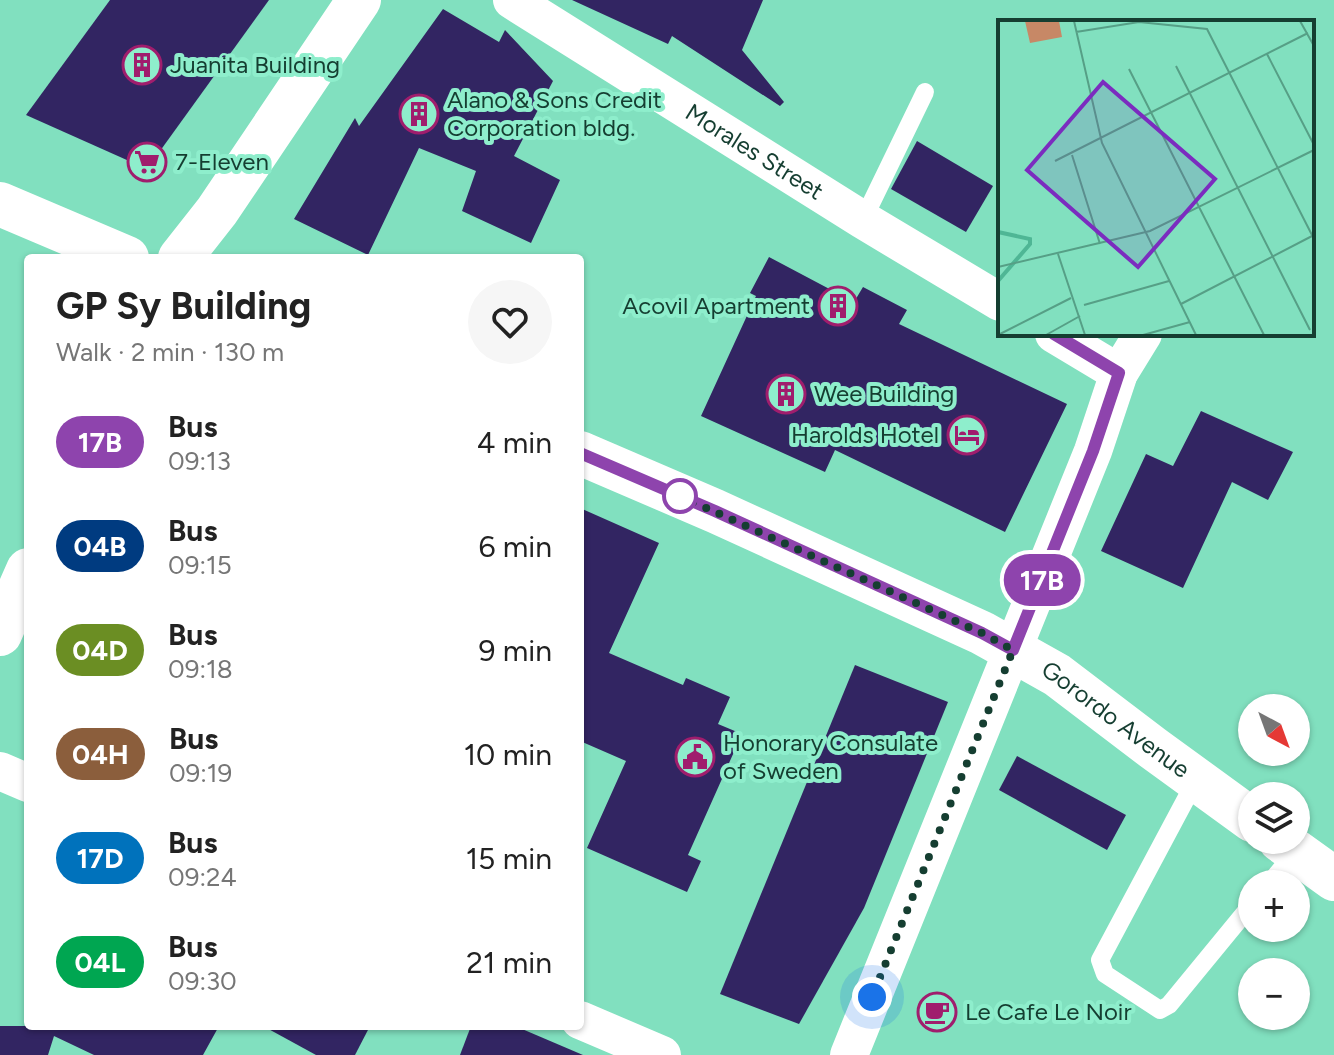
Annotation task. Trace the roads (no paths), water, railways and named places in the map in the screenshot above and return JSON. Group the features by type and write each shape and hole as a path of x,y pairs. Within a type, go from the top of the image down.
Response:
{"main road":[{"path":"183,254 217,211 359,0"},
{"path":"0,204 118,254"},
{"name":"Gorordo Avenue","path":"584,455 982,633 1057,675 1238,810"},
{"path":"0,634 24,579"},
{"path":"1281,858 1334,879"}],"street":[{"name":"Morales Street","path":"512,0 998,301"},
{"path":"1057,336 1119,373"},
{"path":"849,1055 1093,451 1119,373 1142,336"},
{"path":"0,771 24,781"},
{"path":"584,1022 662,1055"}],"lane":[{"path":"863,220 925,92"},
{"path":"1196,780 1100,960 1105,974 1160,1010 1169,1005 1238,921"}],"place":[{"name":"Juanita Building","path":"142,65"},
{"name":"Alano & Sons Credit Corporation bldg.","path":"419,114"},
{"name":"7-Eleven","path":"147,162"},
{"name":"Acovil Apartment","path":"838,306"},
{"name":"Wee Building","path":"786,394"},
{"name":"Harolds Hotel","path":"967,435"},
{"name":"Honorary Consulate of Sweden","path":"695,757"},
{"name":"Le Cafe Le Noir","path":"937,1012"}]}
